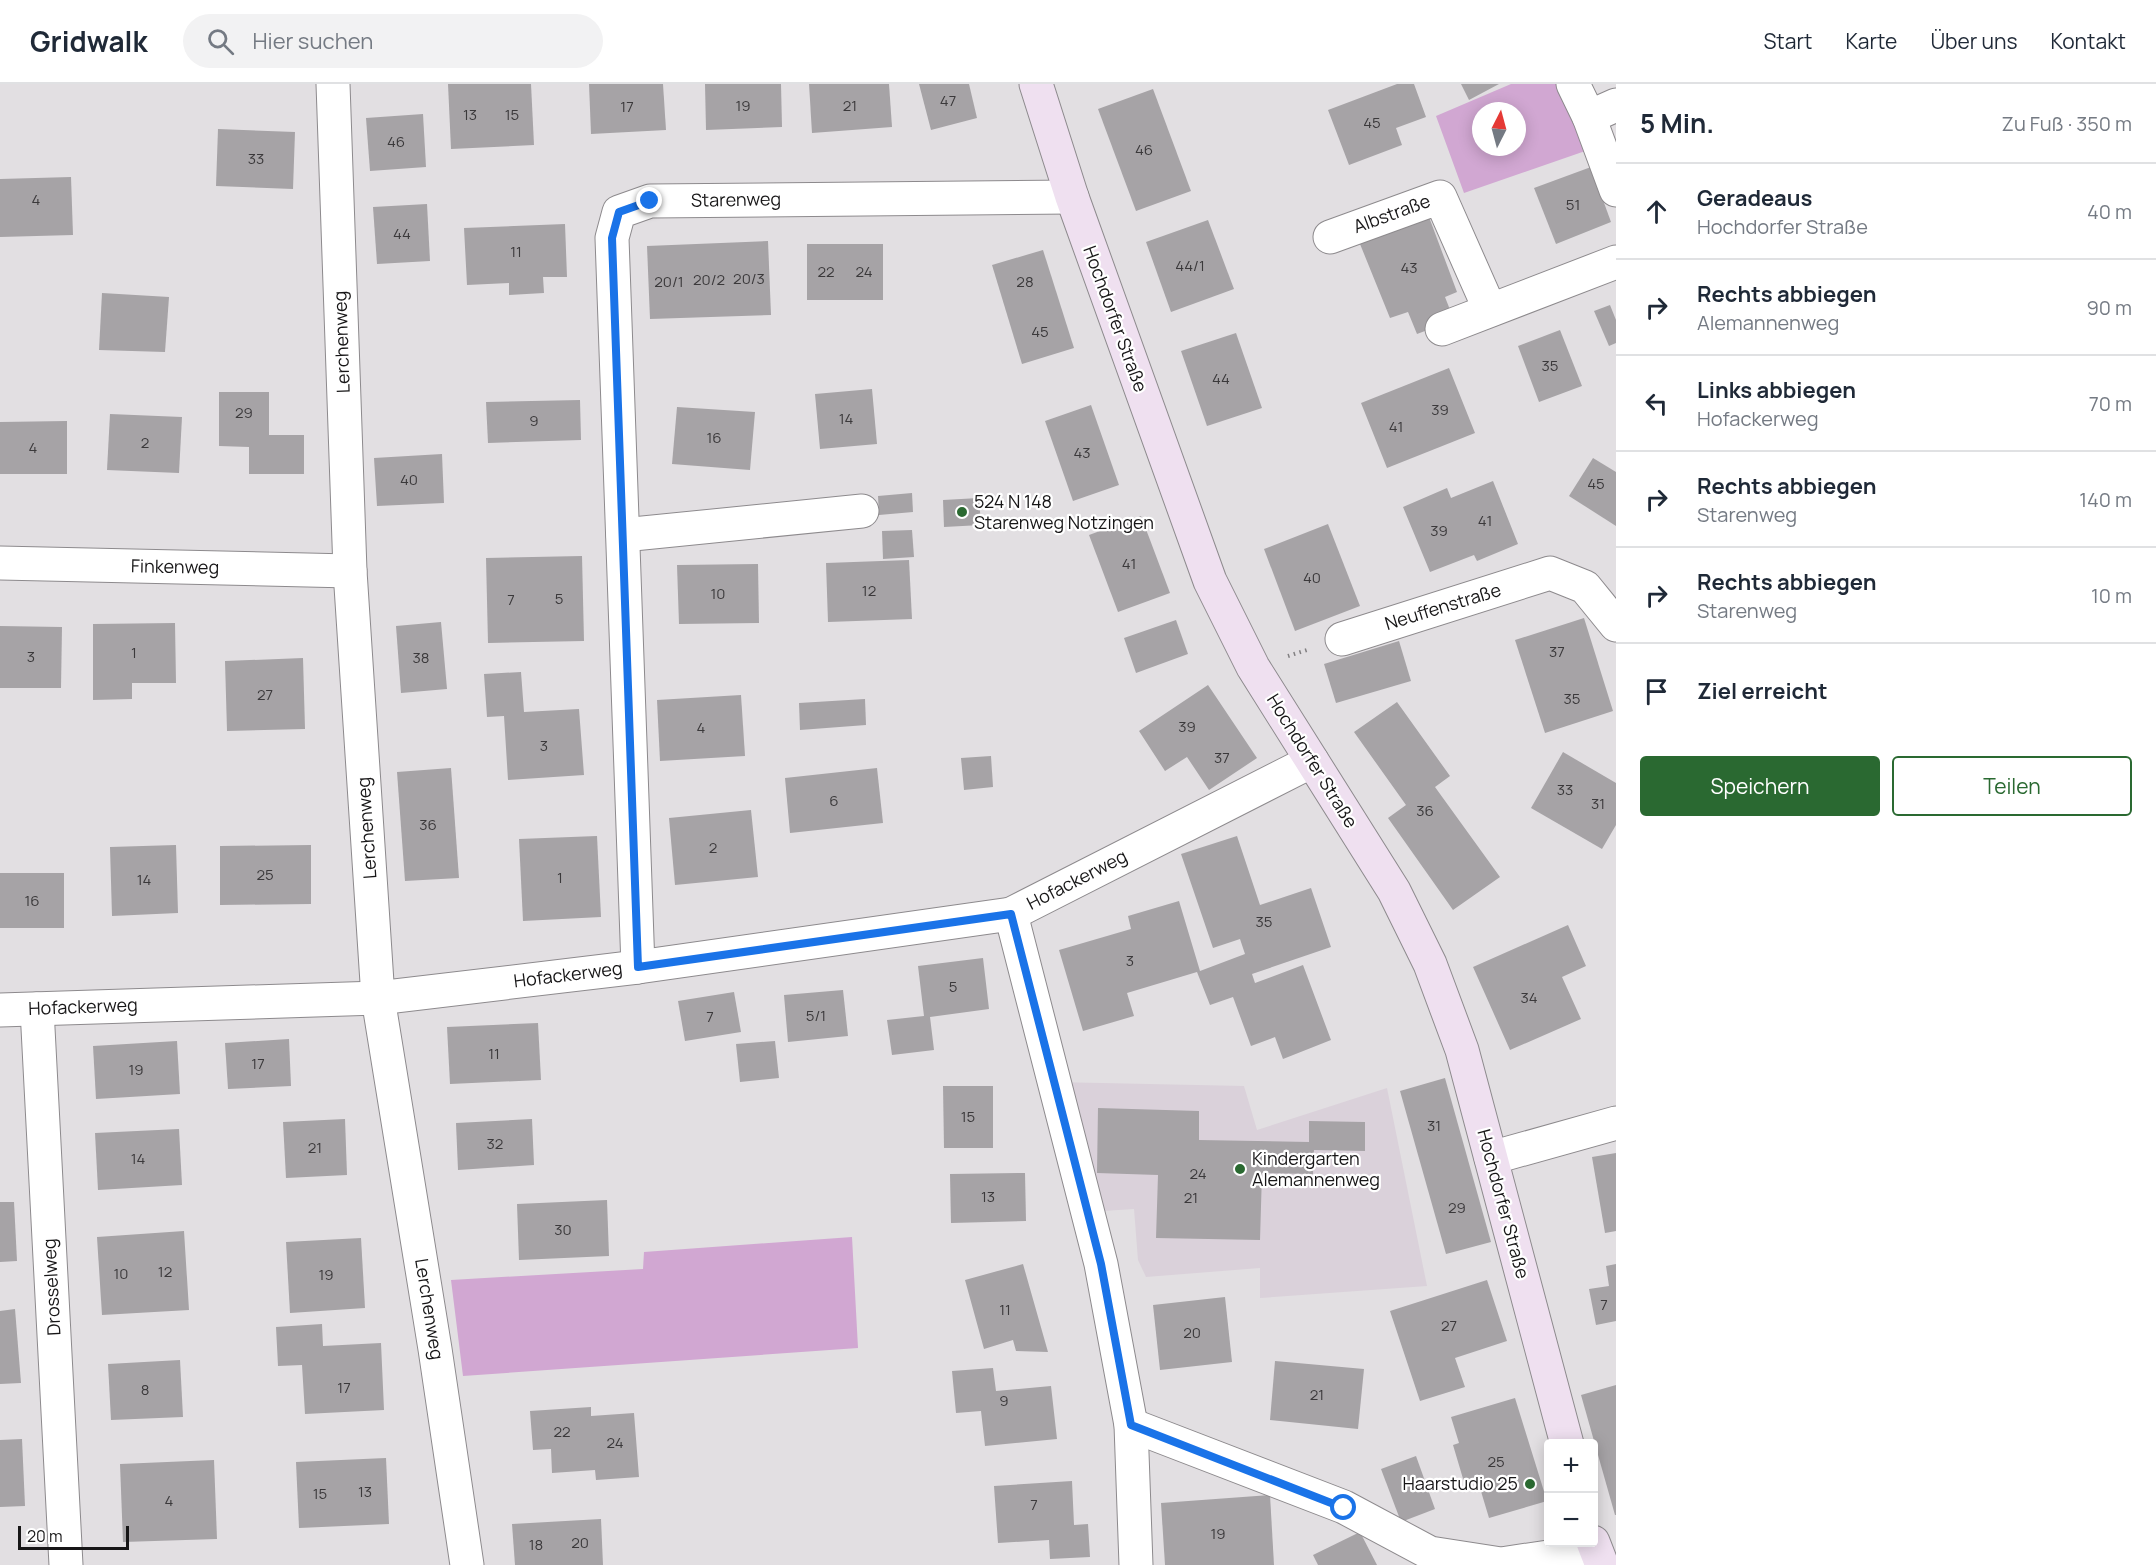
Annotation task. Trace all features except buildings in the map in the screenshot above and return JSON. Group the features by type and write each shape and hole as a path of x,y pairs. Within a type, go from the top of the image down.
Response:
{"main road":[{"name":"Hochdorfer Straße","path":"1036,84 1072,197 1210,581 1253,667 1394,891 1430,964 1462,1050 1566,1439"}],"street":[{"name":"Lerchenweg","path":"333,84 350,571 378,998 467,1565"},
{"path":"1573,84 1603,111 1616,190"},
{"name":"Starenweg","path":"638,967 612,238 619,212 650,201 1072,197"},
{"name":"Albstraße","path":"1330,237 1440,197 1490,310"},
{"path":"1442,329 1616,262"},
{"path":"623,535 862,511"},
{"name":"Finkenweg","path":"0,563 350,571"},
{"name":"Neuffenstraße","path":"1342,639 1550,573 1585,587 1616,625"},
{"name":"Hofackerweg","path":"0,1010 378,998 638,967 1011,914 1312,761"},
{"path":"1011,914 1101,1264 1131,1425 1136,1565"},
{"name":"Drosselweg","path":"37,1009 66,1565"},
{"path":"1491,1158 1616,1123"},
{"path":"1131,1425 1344,1508 1430,1553 1501,1564 1597,1552"}],"path":[{"path":"1253,667 1342,639"}],"shaded area":[{"path":"1511,84 1565,84 1591,149 1464,193 1436,116"},
{"name":"Kindergarten Alemannenweg","path":"1054,1082 1244,1086 1257,1130 1387,1088 1427,1286 1260,1298 1260,1268 1146,1277 1138,1260 1134,1209 1088,1212"},
{"path":"852,1237 858,1348 463,1376 451,1280 643,1269 644,1252"}],"place":[{"name":"524 N 148 Starenweg Notzingen","path":"962,512"},
{"name":"Kindergarten Alemannenweg","path":"1240,1169"},
{"name":"Haarstudio 25","path":"1530,1484"}],"route":[{"path":"650,201 619,212 612,238 638,967 1011,914 1101,1264 1131,1425 1344,1508"}]}
